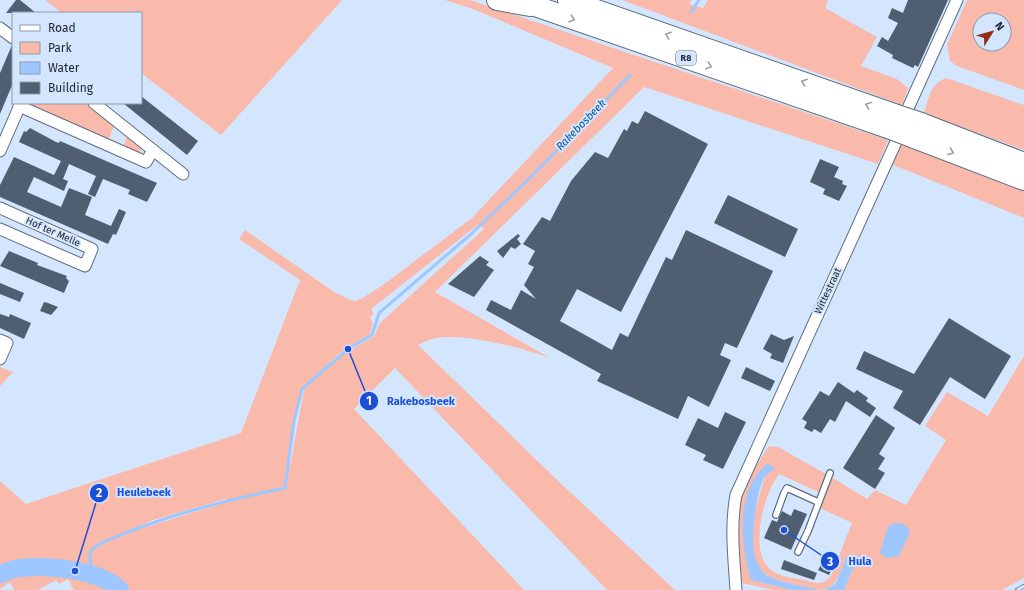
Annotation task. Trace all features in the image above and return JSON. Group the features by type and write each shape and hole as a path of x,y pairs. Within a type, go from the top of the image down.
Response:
{"highway":[{"name":"R8","path":"497,0 527,3 891,121"},
{"name":"R8","path":"568,0 918,131 1024,163"},
{"name":"R8","path":"918,131 1024,180"}],"street":[{"name":"Wittestraat","path":"736,590 732,543 732,514 736,495 895,144 909,106 957,0"},
{"path":"0,28 12,37"},
{"path":"0,151 20,104 146,162 152,150"},
{"path":"95,104 183,174"},
{"name":"Hof ter Melle","path":"0,208 92,249 85,266 0,229"},
{"path":"0,340 7,343 0,359"}],"lane":[{"path":"798,552 808,531 830,473"},
{"path":"776,515 787,488 818,502"}],"green space":[{"path":"45,0 342,0 221,135 142,74 142,12 61,12"},
{"path":"445,0 470,0 888,140 878,164 644,87 435,292 550,358 508,345 458,337 432,339 418,345 555,478 675,590 607,590 395,368 354,409 524,590 122,590 118,582 112,578 109,582 117,590 74,590 68,579 59,584 56,580 38,590 14,590 10,582 0,589 0,481 26,504 241,433 300,280 239,239 245,230 334,292 350,300 355,301 361,299 383,285 472,218 613,68 473,9","holes":["479,224 484,229 380,323 374,336 342,355 304,389 289,472 291,436 302,388 340,353 370,334 373,324 370,317 374,314 371,309","226,499 227,502 133,531 133,529 153,520"]},
{"path":"622,0 692,0 689,4 703,8 708,0 828,0 825,8 877,37 861,66 897,79 908,88 902,105"},
{"path":"967,0 1024,0 1024,90 957,66 950,61 947,45"},
{"path":"946,78 1024,105 1024,150 924,113 933,88"},
{"path":"32,104 87,104 114,126 108,141 31,107"},
{"path":"127,136 142,148 138,154 123,147"},
{"path":"900,144 1024,191 1024,218 891,164"},
{"path":"1024,356 1024,578 1002,590 844,590 857,559 847,556 838,578 830,587 825,589 819,590 774,578 763,572 757,563 753,551 753,525 759,497 766,475 752,483 751,580 791,590 774,590 742,583 738,537 739,502 755,468 769,446 778,447 867,499 875,490 906,505 946,440 925,426 947,392 988,416","holes":["779,474 825,495 820,508 852,523 831,576 825,581 815,583 777,574 766,564 761,553 759,539 763,509 773,483"]},
{"path":"0,367 13,372 0,386"}],"water":[{"path":"768,463 775,469 767,474 763,480 757,500 753,536 756,561 763,572 767,575 789,583 819,590 791,590 751,580 744,550 743,518 745,502 750,487 757,474"},
{"path":"895,523 904,524 910,532 899,556 887,558 880,553 888,526"},
{"path":"847,555 857,559 844,590 825,590 836,583"}],"building":[{"path":"16,0 20,0 35,12 12,12 6,13"},
{"path":"908,0 948,0 918,67 915,65 913,68 892,58 893,55 877,46 882,37 888,41 898,23 888,18 892,8 903,13"},
{"path":"12,45 12,85 0,114 0,73"},
{"path":"142,97 198,141 187,155 124,104 142,104"},
{"path":"645,111 708,144 621,312 577,289 560,321 612,350 620,333 628,337 666,257 672,260 686,230 773,271 737,348 725,343 720,355 731,360 709,407 688,396 678,419 597,381 601,374 486,310 491,300 511,310 521,290 536,299 524,285 534,267 528,264 535,251 523,244 542,217 550,221 571,181 595,152 608,158 624,129 627,131 632,121 638,124"},
{"path":"30,128 56,142 59,143 60,141 157,183 147,202 128,194 130,190 103,179 95,197 88,194 96,176 69,164 63,179 68,181 64,191 34,177 27,192 61,207 69,188 92,197 85,215 111,226 119,209 126,212 116,235 113,234 108,244 0,197 0,185 14,157 54,175 61,161 19,142 24,131 26,132"},
{"path":"820,159 839,167 834,177 843,181 842,184 847,186 839,201 823,194 825,189 810,182"},
{"path":"728,195 798,229 785,257 714,223"},
{"path":"518,234 520,236 517,239 521,244 515,249 511,247 503,258 497,251"},
{"path":"9,251 38,263 37,265 67,276 66,278 69,281 64,293 0,266"},
{"path":"480,256 489,262 486,265 494,270 474,297 448,284"},
{"path":"0,283 24,293 20,302 0,294"},
{"path":"44,302 58,307 51,315 40,311"},
{"path":"0,314 9,317 10,314 31,323 24,339 0,328"},
{"path":"949,318 1011,356 985,399 950,377 920,425 893,408 903,391 856,369 864,351 914,374"},
{"path":"771,334 784,340 794,336 783,363 770,358 772,354 763,349"},
{"path":"746,367 775,381 770,391 741,378"},
{"path":"838,382 854,393 857,390 868,398 866,401 876,408 870,417 846,401 835,422 830,419 821,433 814,429 812,432 804,428 807,422 802,419 820,391 829,396"},
{"path":"725,412 746,422 723,469 703,460 706,455 685,445 698,418 718,428"},
{"path":"876,415 895,428 879,454 885,458 878,469 885,473 875,489 843,468"},
{"path":"794,509 807,514 791,550 764,538 772,520 777,522 782,511 791,516"},
{"path":"784,560 817,573 814,580 781,569"},
{"path":"823,561 833,567 829,575 818,570"}],"waterway":[{"name":"Rakebosbeek","path":"691,12 699,0"},
{"name":"Rakebosbeek","path":"94,575 90,561 90,551 103,542 186,512 225,501 285,488 294,421 302,389 348,349 372,335 379,313 470,235 531,177 630,75"},
{"path":"0,574 18,568 59,568 88,573 112,583 120,590"}],"railway":[{"path":"1017,590 1024,586"}],"place":[{"name":"Rakebosbeek","path":"348,349"},
{"name":"Hula","path":"784,530"},
{"name":"Heulebeek","path":"75,571"}]}
